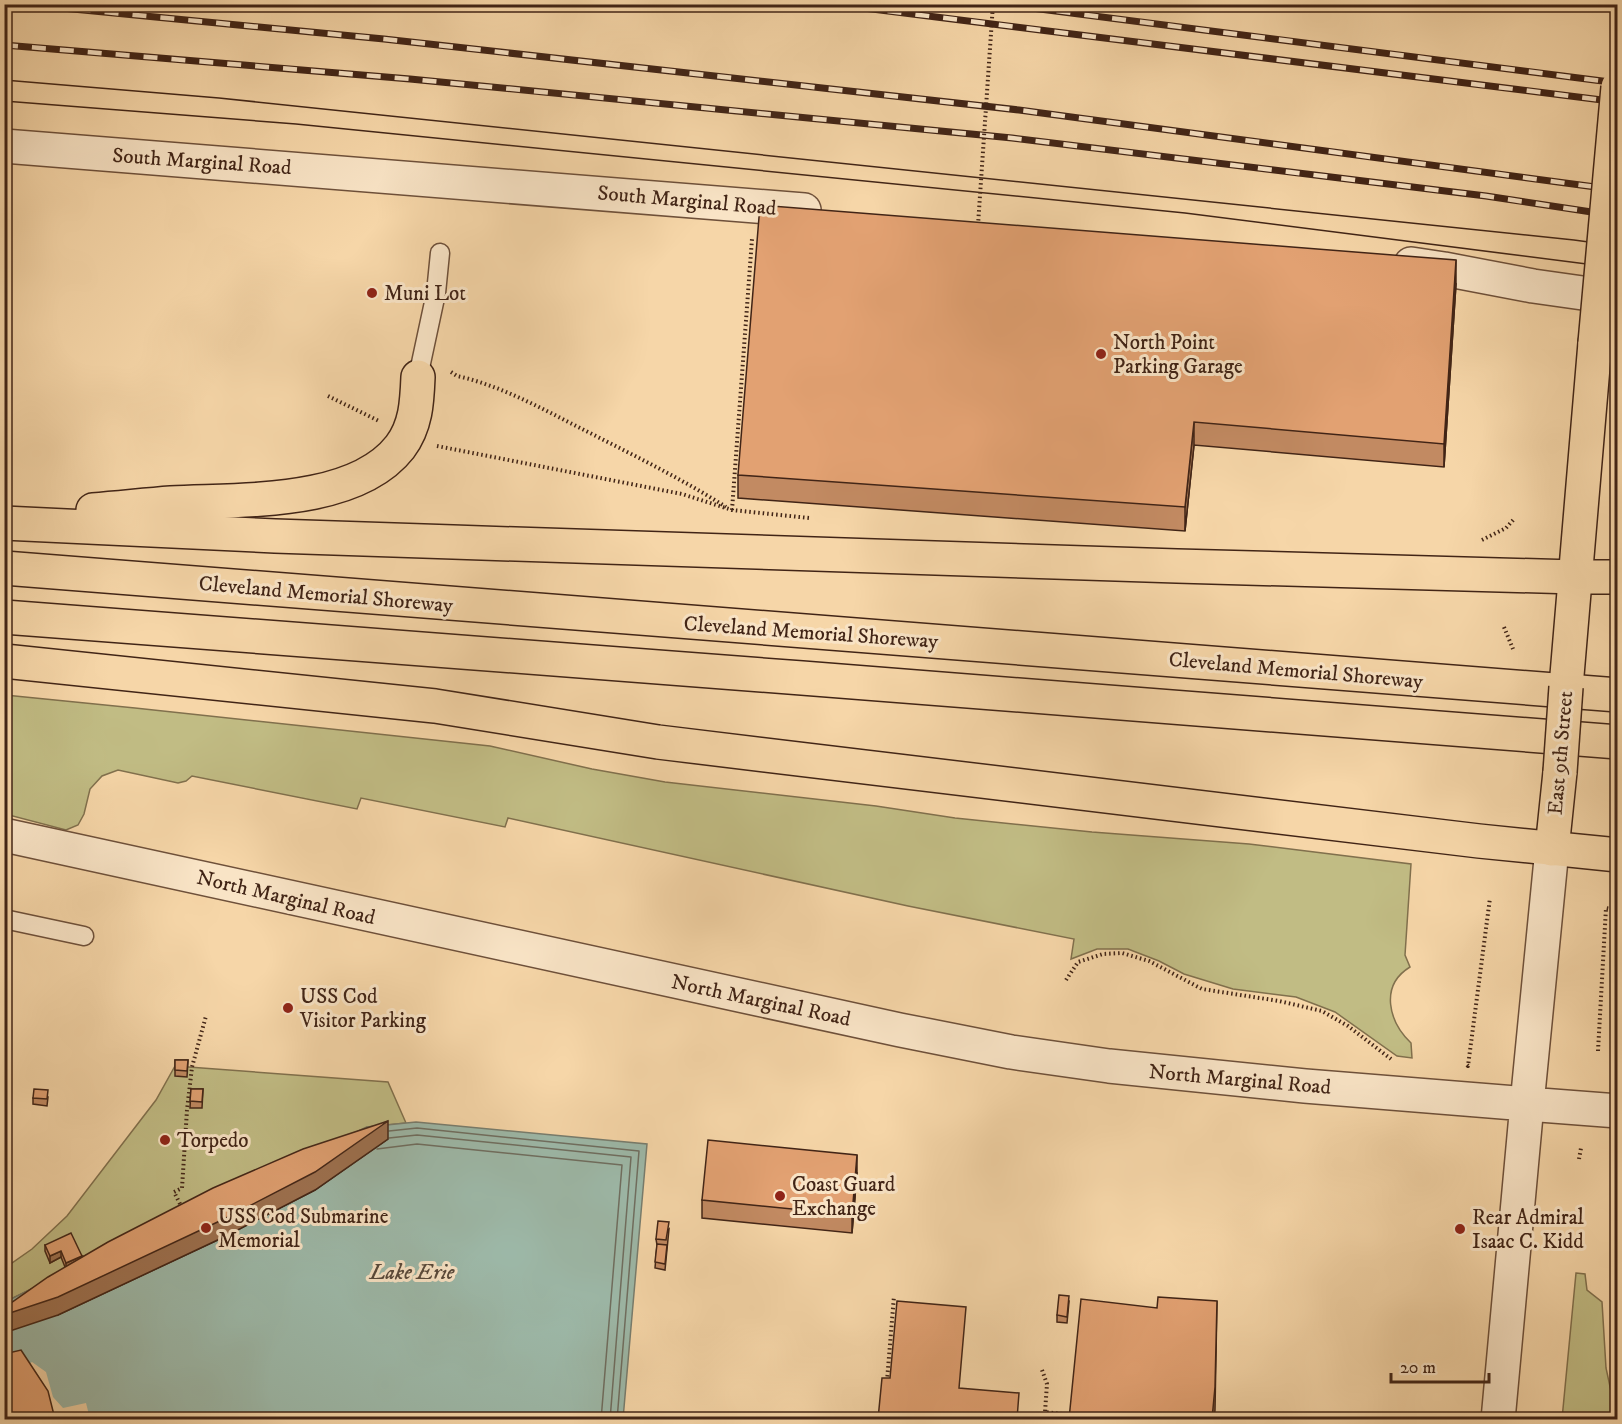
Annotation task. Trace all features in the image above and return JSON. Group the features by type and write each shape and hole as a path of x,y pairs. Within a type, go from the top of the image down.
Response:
{"main road":[{"name":"East 9th Street","path":"1552,849 1617,87"},
{"path":"4,521 169,503 284,496 309,493 352,482 366,475 390,457 408,435 415,412 418,377"},
{"path":"4,521 453,543 1178,566 1617,577"},
{"name":"Cleveland Memorial Shoreway","path":"4,568 1617,695"},
{"path":"4,617 1617,742"},
{"path":"4,661 435,706 658,742 1479,841 1617,855"}],"street":[{"name":"South Marginal Road","path":"4,146 830,212"},
{"path":"1377,261 1444,269 1533,286 1617,298"},
{"name":"North Marginal Road","path":"4,836 1011,1052 1217,1078 1617,1111"},
{"name":"East 9th Street","path":"1498,1419 1552,849"}],"lane":[{"path":"418,377 436,293 440,253"},
{"path":"4,919 84,936"}],"path":[{"path":"977,234 993,4"},
{"path":"732,510 755,206"},
{"path":"425,343 457,376 498,388 574,425 694,486 732,510"},
{"path":"327,396 380,422"},
{"path":"426,443 682,495 732,510"},
{"path":"1504,627 1514,649"},
{"path":"1458,1065 1468,1065 1490,898"},
{"path":"1598,1051 1606,908 1617,910"},
{"path":"1066,980 1078,962 1103,954 1122,953 1149,961 1202,989 1279,1001 1322,1011 1348,1026 1394,1061"},
{"path":"183,1210 174,1192 183,1188 192,1067 207,1016"},
{"path":"1579,1159 1581,1148"},
{"path":"887,1384 894,1296"},
{"path":"1042,1370 1047,1384 1045,1412 1063,1414 1062,1419"}],"shaded area":[{"path":"5,695 490,746 592,769 665,782 876,806 955,818 1092,832 1249,844 1411,864 1405,955 1410,967 1394,984 1391,1004 1397,1025 1411,1043 1412,1058 1397,1056 1335,1012 1296,997 1233,989 1184,974 1128,949 1097,949 1071,959 1074,939 908,906 508,818 505,827 361,798 357,809 192,776 178,783 118,770 102,776 90,789 84,814 78,825 66,830 5,814"},
{"path":"175,1066 388,1082 406,1123 367,1127 5,1302 5,1268 32,1249 67,1216 156,1100"},
{"path":"1576,1273 1585,1274 1587,1290 1602,1302 1606,1368 1617,1419 1562,1419"}],"water":[{"name":"Lake Erie","path":"416,1122 647,1144 623,1419 5,1420 5,1302 367,1127"}],"pier":[{"path":"32,1362 46,1372 53,1397 63,1408 86,1403 90,1419 51,1419 21,1368"}],"building":[{"name":"North Point Parking Garage","path":"760,205 1456,260 1444,444 1194,422 1185,507 738,475"},
{"path":"175,1060 188,1060 187,1071 175,1070"},
{"path":"34,1089 48,1090 47,1099 33,1098"},
{"path":"191,1089 203,1089 202,1102 190,1101"},
{"path":"388,1121 315,1172 224,1219 58,1297 4,1315 4,1308 48,1277 108,1242 213,1188 303,1149"},
{"name":"Coast Guard Exchange","path":"708,1140 857,1155 852,1215 702,1200"},
{"path":"658,1221 669,1222 666,1240 656,1239"},
{"path":"71,1233 82,1256 66,1263 61,1251 50,1256 45,1245"},
{"path":"657,1244 667,1245 665,1264 655,1262"},
{"path":"1059,1295 1069,1296 1067,1317 1057,1315"},
{"path":"1158,1297 1217,1301 1212,1419 1069,1419 1081,1299 1157,1308"},
{"path":"897,1301 966,1307 959,1388 1019,1393 1017,1419 878,1419 882,1378 890,1378"},
{"path":"21,1350 48,1391 55,1419 4,1419 4,1354"}],"tram line":[{"path":"4,80 219,98 1618,246"},
{"path":"4,101 296,124 1185,213 1618,268"}],"railway":[{"path":"21,4 384,39 1019,110 1618,190"},
{"path":"832,4 1618,102"},
{"path":"1001,4 1618,83"},
{"path":"4,45 410,79 1012,138 1486,196 1618,216"}],"place":[{"name":"Muni Lot","path":"372,293"},
{"name":"North Point Parking Garage","path":"1101,354"},
{"name":"USS Cod Visitor Parking","path":"288,1008"},
{"name":"Torpedo","path":"165,1140"},
{"name":"Coast Guard Exchange","path":"780,1196"},
{"name":"USS Cod Submarine Memorial","path":"206,1228"},
{"name":"Rear Admiral Isaac C. Kidd","path":"1460,1229"}]}
